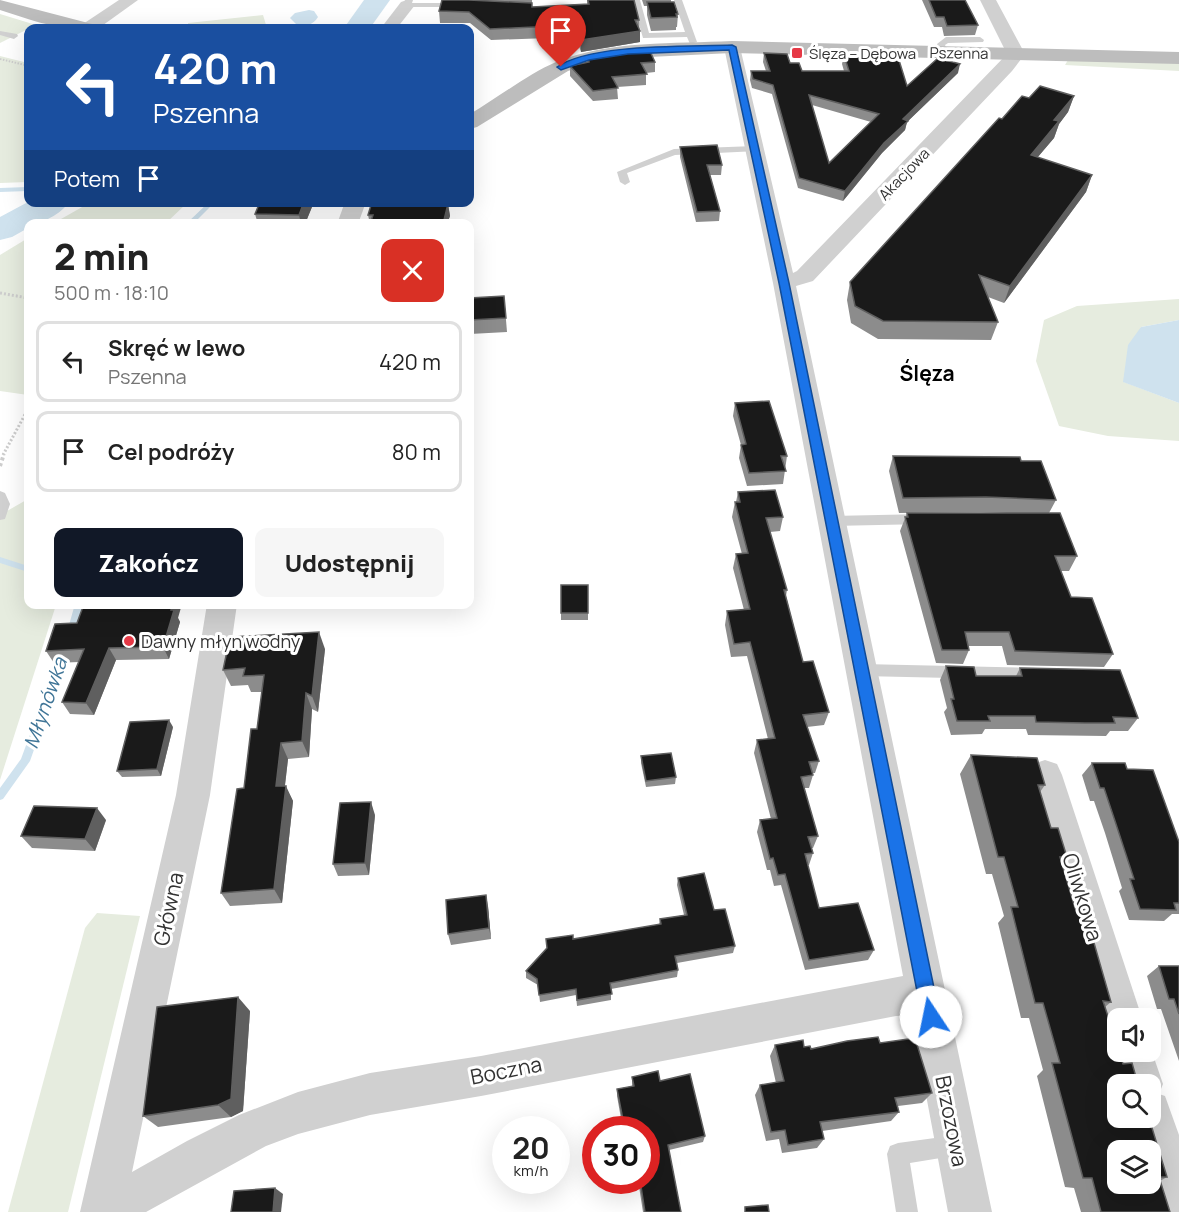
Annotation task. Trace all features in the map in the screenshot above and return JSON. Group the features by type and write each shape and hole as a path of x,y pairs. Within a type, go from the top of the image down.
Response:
{"street":[{"path":"93,24 130,0"},
{"path":"988,0 1016,54"},
{"path":"392,24 408,2"},
{"path":"0,4 31,15 70,24"},
{"name":"Pszenna","path":"474,121 550,73 580,60 693,41 732,47 1179,58"},
{"name":"Brzozowa","path":"732,47 784,283 970,1212"},
{"name":"Akacjowa","path":"784,283 805,276 1006,68 1016,54"},
{"name":"Główna","path":"103,1207 193,795 221,609"},
{"name":"Oliwkowa","path":"1045,775 1119,1008"},
{"name":"Boczna","path":"103,1207 137,1194 202,1156 255,1130 298,1113 370,1094 481,1076 896,996 927,996"},
{"path":"1155,1128 1179,1201"}],"lane":[{"path":"636,0 646,36 693,41 678,0"},
{"path":"408,2 469,5"},
{"path":"671,10 681,10"},
{"path":"639,11 650,11"},
{"path":"0,33 14,36"},
{"path":"944,52 941,44 946,40 980,40"},
{"path":"625,182 622,172 674,152 754,149"},
{"path":"0,496 3,504 0,515"},
{"path":"832,521 935,519"},
{"path":"862,670 1053,674"},
{"path":"908,1212 898,1154 957,1146"}],"path":[{"path":"0,59 24,65"},
{"path":"0,293 24,297"},
{"path":"0,466 7,446 24,416"}],"shaded area":[{"path":"0,14 33,24 24,24 24,31 0,43"},
{"path":"263,15 266,24 188,24"},
{"path":"0,56 24,62 24,182 0,183"},
{"path":"1068,60 1179,63 1179,71 1065,65"},
{"path":"82,207 183,207 170,219 61,219"},
{"path":"24,240 24,394 0,391 0,255"},
{"path":"1179,299 1179,320 1141,327 1124,382 1179,403 1179,441 1108,436 1059,426 1036,361 1044,320 1077,306"},
{"path":"24,501 24,609 55,609 0,780 0,515"},
{"path":"97,913 140,916 68,1212 8,1212 85,928"}],"water":[{"path":"309,10 314,11 318,17 311,24 296,24 290,18 295,13"},
{"path":"1179,320 1179,403 1123,382 1128,345 1141,327"}],"building":[{"path":"442,0 532,3 532,7 589,4 588,0 634,0 639,20 635,20 640,31 581,40 576,25 490,29 469,12 439,11"},
{"path":"929,0 965,0 978,25 947,26 944,17 936,17"},
{"path":"647,2 674,2 677,17 651,18"},
{"path":"649,49 655,62 641,63 647,74 612,77 618,88 593,91 570,66 589,62 587,56"},
{"path":"764,53 787,54 790,63 799,63 802,71 849,71 844,55 898,57 907,86 938,58 960,64 903,119 908,121 884,143 845,191 799,178 773,85 753,79 751,71 770,71","holes":["809,95 879,114 829,163"]},
{"path":"1040,86 1074,96 1054,120 1059,121 1031,155 1092,175 1010,286 979,275 998,322 883,321 855,306 850,282 999,118 1002,119 1022,96 1029,98"},
{"path":"717,145 722,165 707,165 720,211 697,212 680,147"},
{"path":"258,207 302,207 299,215 255,214"},
{"path":"370,207 447,207 444,219 372,219 373,215 368,215"},
{"path":"504,296 506,318 474,320 474,298"},
{"path":"769,401 787,456 781,456 786,471 749,473 741,445 746,444 735,403"},
{"path":"893,456 1020,457 1021,461 1041,461 1056,500 986,497 903,498"},
{"path":"775,490 783,517 766,518 787,590 784,590 803,662 813,661 829,712 803,715 819,761 809,762 813,775 801,777 818,836 808,837 813,853 805,854 819,908 858,903 874,950 809,960 785,874 778,875 773,858 770,859 760,820 777,818 757,740 775,738 750,642 734,644 727,611 750,609 736,554 748,553 735,502 740,502 738,492"},
{"path":"907,513 1060,513 1077,556 1055,556 1071,597 1092,598 1113,654 1015,651 1009,632 965,632 969,650 942,650 905,517 908,517"},
{"path":"561,585 588,585 588,613 561,613"},
{"path":"82,609 174,610 163,647 109,648 86,703 62,702 84,649 46,651 55,624 77,623"},
{"path":"319,632 312,696 306,693 302,741 281,743 276,786 286,786 274,889 221,893 237,789 244,788 251,729 257,729 264,675 243,676 245,668 223,670 230,637"},
{"path":"946,666 974,667 976,676 1022,676 1020,668 1120,670 1138,718 1113,717 1115,723 1036,722 1035,716 988,716 990,721 957,721"},
{"path":"169,720 157,769 117,771 130,722"},
{"path":"671,753 676,777 646,781 641,756"},
{"path":"971,755 1037,758 1045,785 1038,785 1051,828 1058,828 1067,857 1060,857 1075,908 1084,908 1111,1002 1103,1001 1107,1013 1107,1062 1132,1063 1135,1074 1107,1074 1107,1128 1152,1128 1156,1140 1107,1140 1107,1194 1161,1194 1161,1183 1170,1212 1101,1212 1092,1178 1083,1178 1052,1063 1060,1063 1043,1003 1035,1003 1011,907 1018,907 1004,857 998,857"},
{"path":"1092,763 1125,763 1127,769 1153,770 1179,842 1179,903 1174,903 1176,910 1140,909 1130,879 1134,879 1115,821 1104,788 1100,788"},
{"path":"371,802 365,863 333,864 340,803"},
{"path":"34,806 97,808 85,839 21,836"},
{"path":"704,873 714,910 725,909 735,946 675,956 678,970 610,983 612,994 577,1000 576,989 539,995 537,979 526,971 547,948 546,939 573,935 573,939 661,924 660,919 687,915 678,878"},
{"path":"486,895 489,928 448,934 446,900"},
{"path":"1159,966 1179,966 1179,1014 1174,999 1169,999"},
{"path":"238,997 231,1099 218,1105 143,1116 157,1007"},
{"path":"878,1037 880,1043 915,1038 932,1093 895,1098 899,1112 820,1122 824,1139 788,1145 785,1130 771,1132 760,1085 784,1081 775,1045 803,1040 804,1047 810,1046 811,1049"},
{"path":"658,1071 660,1081 690,1074 705,1136 668,1145 681,1212 645,1212 642,1194 660,1194 660,1116 622,1116 617,1089 634,1086 632,1077"},
{"path":"1161,1157 1167,1177 1161,1177"},
{"path":"275,1188 273,1212 231,1212 234,1191"},
{"path":"768,1205 769,1212 745,1212 745,1207"}],"waterway":[{"name":"Ślęza","path":"360,24 377,0"},
{"path":"0,190 24,189"},
{"name":"Ślęza","path":"0,230 44,207"},
{"name":"Młynówka","path":"194,219 208,207"},
{"path":"0,560 24,568"},
{"name":"Młynówka","path":"71,632 78,609"},
{"name":"Młynówka","path":"0,796 25,761 64,653"}],"place":[{"name":"Ślęza – Dębowa","path":"797,53"},
{"name":"Dawny młyn wodny","path":"129,641"}],"district":[{"name":"Ślęza","path":"927,373"}],"route":[{"path":"561,67 588,58 628,52 732,47 784,283 931,1017"}]}
